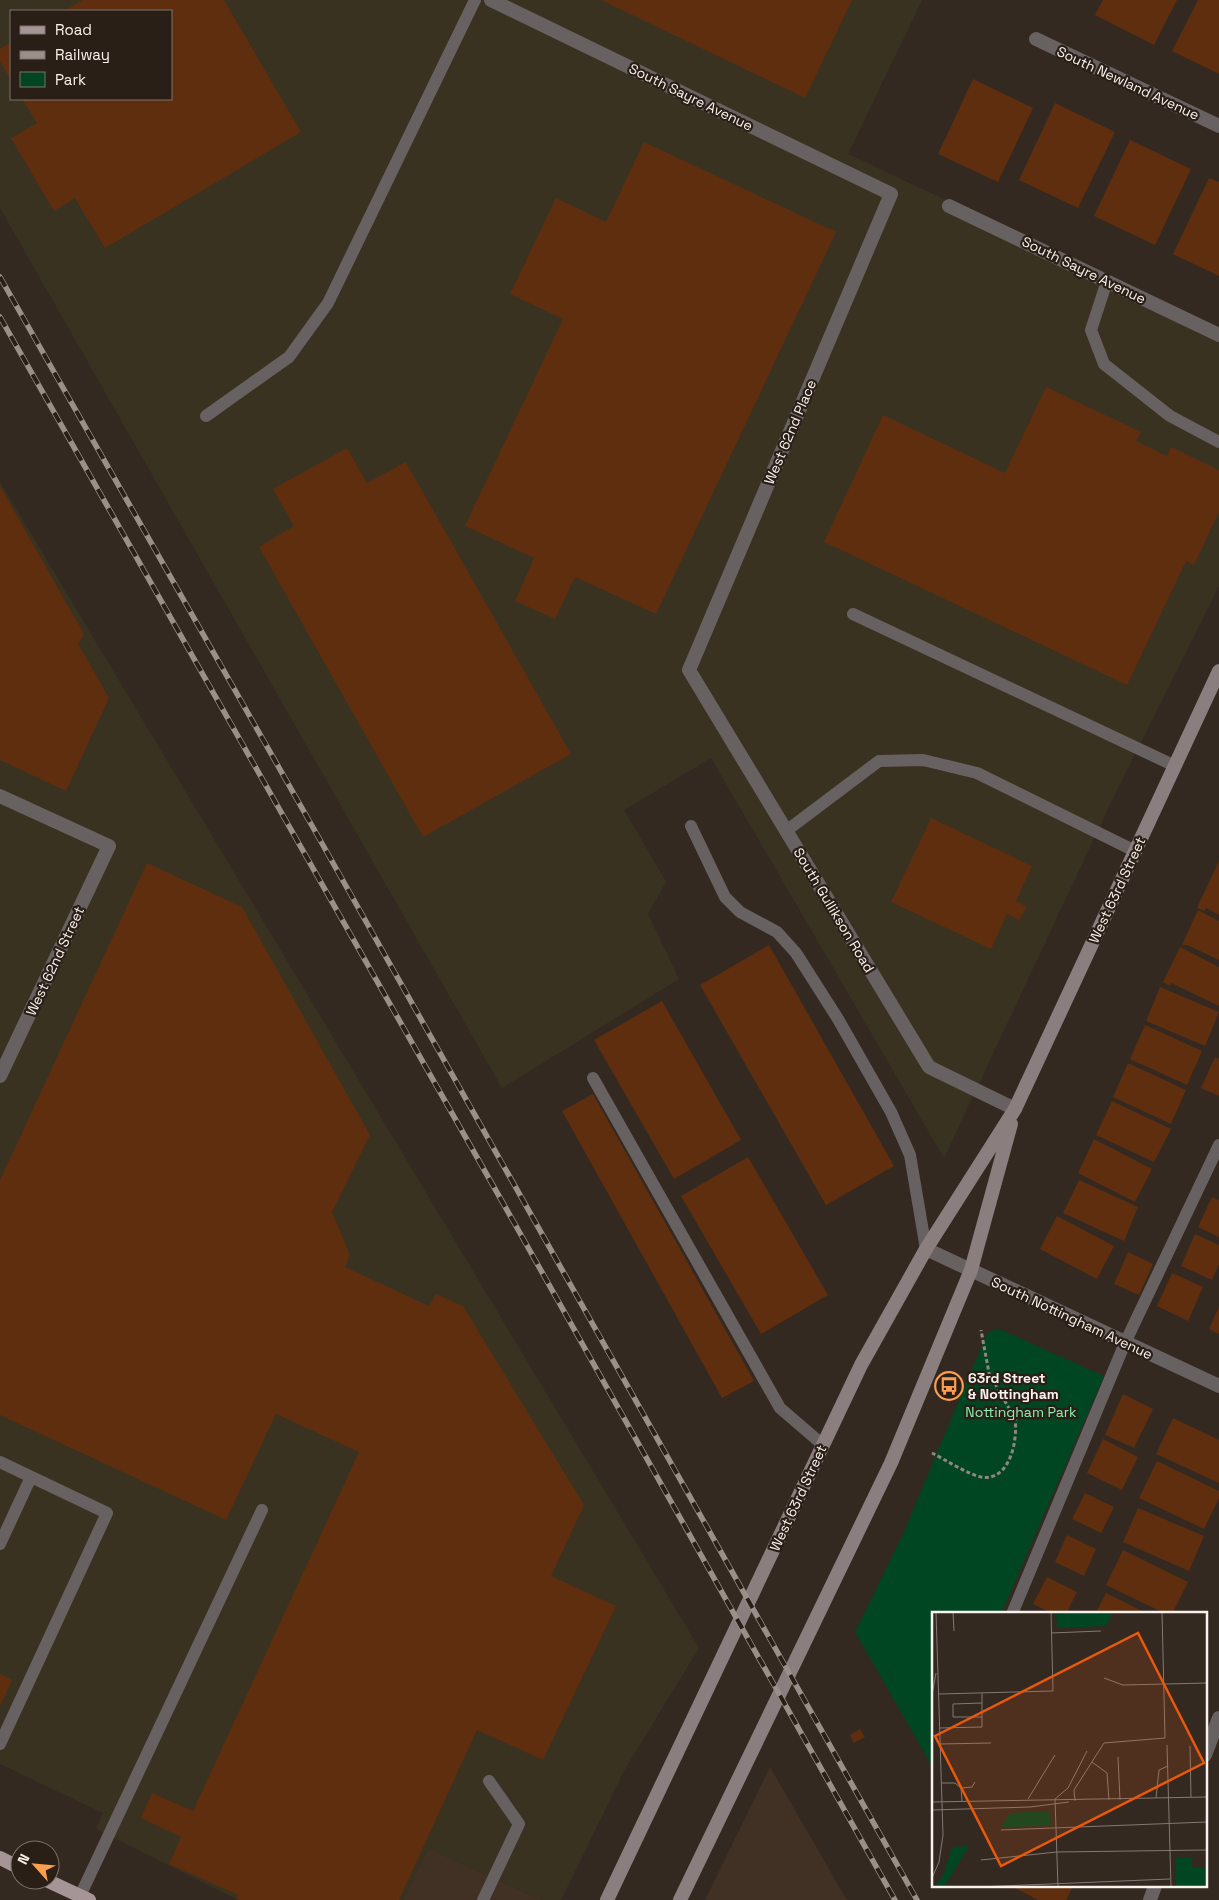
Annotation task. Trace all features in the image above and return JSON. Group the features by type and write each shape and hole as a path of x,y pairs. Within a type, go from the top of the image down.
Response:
{"main road":[{"name":"West 63rd Street","path":"607,1900 861,1365 926,1249 1015,1109 1219,671"},
{"name":"West 63rd Street","path":"680,1900 891,1464 970,1270 1015,1109"},
{"path":"60,1887 84,1898"}],"street":[{"name":"South Sayre Avenue","path":"492,0 891,194"},
{"name":"South Newland Avenue","path":"1036,39 1219,126"},
{"name":"West 62nd Place","path":"689,670 891,194"},
{"name":"South Sayre Avenue","path":"948,206 1219,335"},
{"name":"South Gullikson Road","path":"689,670 929,1067 1015,1109"},
{"name":"West 62nd Street","path":"0,796 109,846 0,1076"},
{"name":"South Nottingham Avenue","path":"926,1249 1219,1386"},
{"path":"1206,1752 1219,1718"},
{"path":"1150,1900 1154,1888"}],"lane":[{"path":"206,416 289,356 328,303 475,0"},
{"path":"1107,281 1091,330 1104,364 1170,416 1219,442"},
{"path":"853,614 1175,766"},
{"path":"786,831 879,761 923,760 978,773 1135,851"},
{"path":"691,826 725,897 740,912 777,932 796,953 838,1019 891,1112 910,1155 926,1249"},
{"path":"593,1078 780,1408 823,1445"},
{"path":"1013,1612 1125,1343 1219,1145"},
{"path":"0,1462 106,1513 0,1744"},
{"path":"0,1544 31,1477"},
{"path":"84,1898 262,1510"},
{"path":"483,1900 519,1824 489,1781"}],"path":[{"path":"932,1453 981,1477 999,1473 1006,1468 1011,1456 1016,1427 1015,1419 990,1373 981,1330"}],"shaded area":[{"path":"0,0 922,0 848,154 1219,329 1219,586 1114,796 944,1158 711,758 624,810 666,882 648,914 679,979 502,1088 0,208"},
{"path":"0,482 699,1648 625,1769 561,1900 542,1900 428,1848 403,1900 238,1900 96,1829 103,1813 0,1764"},
{"path":"770,1767 847,1900 705,1900"},
{"path":"428,1848 542,1900 403,1900"}],"green space":[{"name":"Nottingham Park","path":"999,1329 1104,1376 1002,1612 932,1612 932,1766 855,1632 902,1536 986,1336 990,1331"}],"building":[{"path":"83,0 224,0 301,132 105,248 75,198 54,211 11,138 37,123 23,100 172,100 172,10 66,10"},
{"path":"601,0 852,0 805,98"},
{"path":"1103,0 1177,0 1154,45 1095,15"},
{"path":"1198,0 1219,0 1219,74 1172,51"},
{"path":"10,43 10,78 0,61 0,49"},
{"path":"973,79 1033,108 998,182 938,154"},
{"path":"1055,103 1115,132 1078,208 1019,180"},
{"path":"1130,140 1191,169 1155,245 1094,216"},
{"path":"644,142 836,232 656,614 575,577 555,619 515,601 534,558 465,526 563,319 510,294 556,198 606,222"},
{"path":"1209,178 1219,182 1219,276 1173,254"},
{"path":"1046,387 1141,432 1136,441 1167,456 1171,447 1219,470 1219,512 1194,565 1186,561 1127,685 824,542 883,415 1005,473"},
{"path":"347,448 367,483 406,462 571,754 423,837 259,547 294,526 273,489"},
{"path":"0,486 84,634 78,644 109,698 66,791 0,760"},
{"path":"931,818 1032,866 1016,901 1027,907 1019,920 1007,914 991,949 891,902"},
{"path":"1219,861 1219,915 1206,908 1204,911 1197,908"},
{"path":"147,863 242,907 370,1135 332,1212 350,1255 345,1267 429,1306 436,1294 463,1306 584,1505 551,1576 616,1606 543,1760 477,1730 399,1900 240,1900 236,1898 238,1895 169,1864 181,1837 141,1818 152,1793 193,1811 359,1452 276,1414 226,1520 0,1415 0,1180"},
{"path":"1198,910 1219,921 1219,960 1187,945 1182,945"},
{"path":"769,945 894,1166 826,1205 700,985"},
{"path":"1180,947 1219,967 1219,1006 1171,983 1170,986 1163,982"},
{"path":"1160,987 1219,1012 1205,1046 1146,1021"},
{"path":"662,1001 741,1140 674,1179 594,1040"},
{"path":"1145,1025 1202,1051 1187,1085 1130,1059"},
{"path":"1215,1057 1219,1059 1219,1096 1201,1088"},
{"path":"1128,1063 1186,1090 1171,1124 1113,1097"},
{"path":"593,1094 754,1381 722,1398 562,1111"},
{"path":"1112,1101 1171,1129 1154,1162 1096,1135"},
{"path":"1094,1139 1152,1169 1135,1202 1078,1173"},
{"path":"748,1157 828,1295 761,1334 681,1196"},
{"path":"1079,1180 1138,1207 1124,1241 1063,1213"},
{"path":"1212,1197 1219,1200 1219,1237 1198,1227"},
{"path":"1057,1216 1114,1246 1097,1279 1040,1249"},
{"path":"1195,1234 1219,1245 1219,1264 1212,1280 1181,1266"},
{"path":"1128,1252 1153,1264 1139,1295 1114,1284"},
{"path":"1172,1273 1203,1287 1188,1321 1157,1306"},
{"path":"1219,1307 1219,1334 1209,1329"},
{"path":"1123,1394 1153,1409 1134,1448 1105,1435"},
{"path":"1173,1418 1219,1440 1219,1483 1156,1454"},
{"path":"1103,1439 1138,1457 1122,1490 1087,1473"},
{"path":"1157,1461 1219,1491 1219,1498 1204,1529 1139,1498"},
{"path":"1085,1493 1114,1507 1101,1533 1072,1519"},
{"path":"1138,1508 1204,1536 1189,1571 1123,1542"},
{"path":"1067,1535 1096,1549 1084,1576 1055,1562"},
{"path":"1123,1550 1188,1582 1173,1612 1162,1612 1106,1585"},
{"path":"1047,1577 1077,1592 1067,1612 1049,1612 1033,1604"},
{"path":"1106,1593 1144,1612 1096,1612"},
{"path":"0,1674 12,1680 0,1706"},
{"path":"860,1729 865,1737 854,1743 850,1735"},
{"path":"1015,1888 1072,1888 1066,1900 1038,1900"}],"railway":[{"path":"0,277 315,831 917,1900"},
{"path":"0,317 516,1226 895,1900"}],"place":[{"name":"63rd Street & Nottingham","path":"949,1386"}]}
